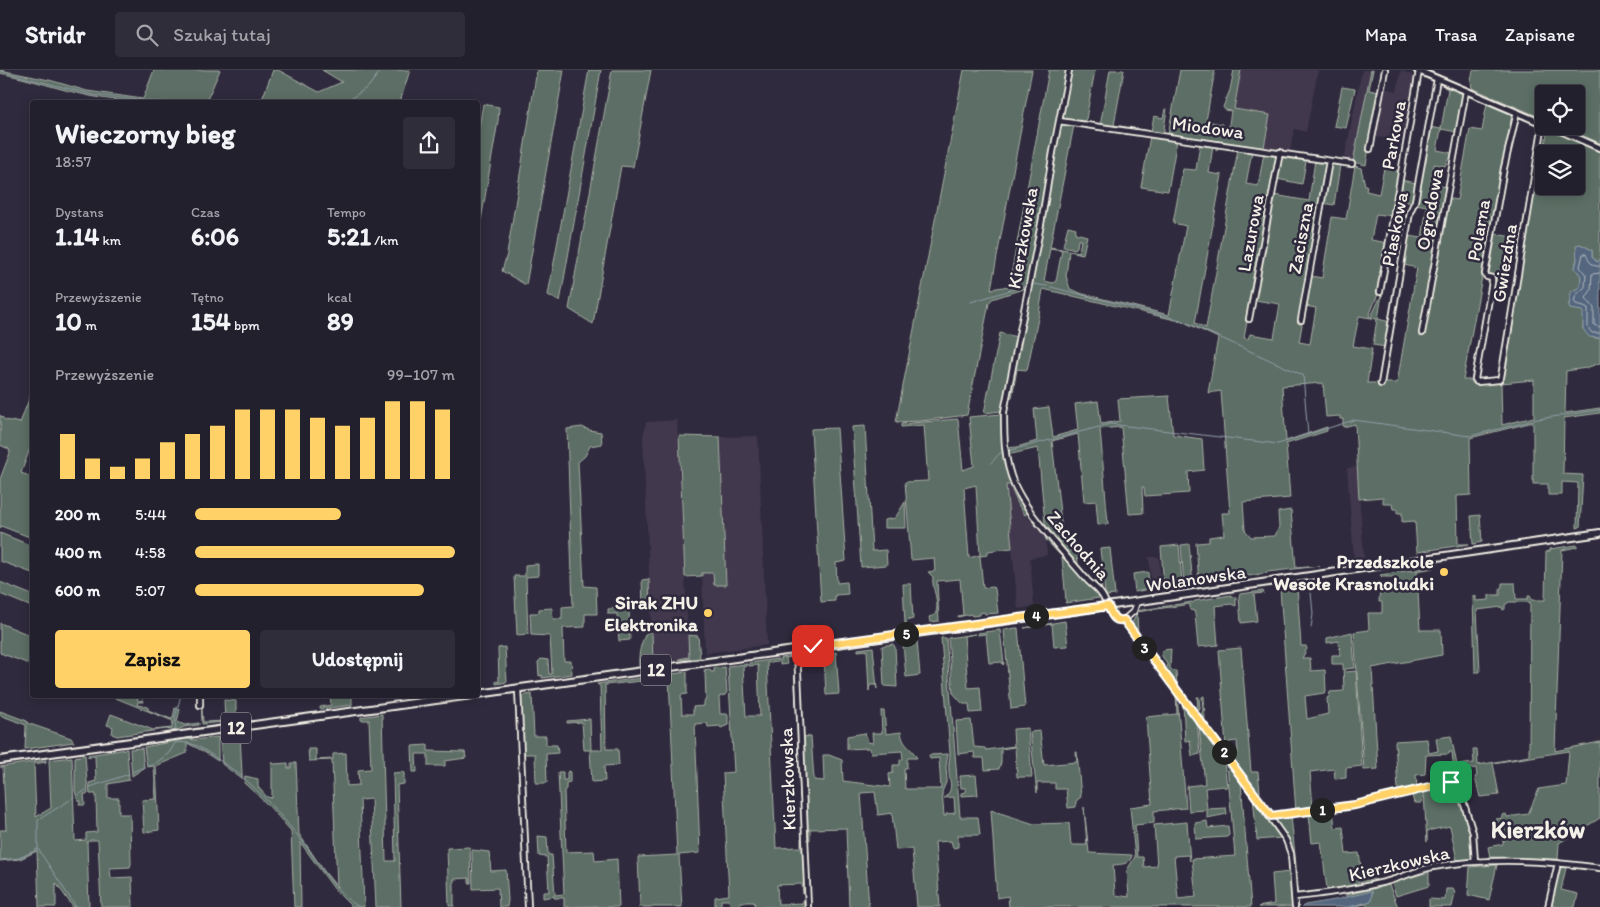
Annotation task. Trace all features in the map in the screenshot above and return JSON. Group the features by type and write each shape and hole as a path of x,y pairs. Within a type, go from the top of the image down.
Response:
{"main road":[{"name":"Wolanowska","path":"797,649 1136,602 1600,534"},
{"name":"12","path":"480,694 704,664 797,649"},
{"name":"12","path":"0,760 450,698"}],"street":[{"name":"Kierzkowska","path":"1004,412 1069,70"},
{"path":"1370,149 1385,70"},
{"path":"1418,70 1535,120"},
{"name":"Parkowa","path":"1380,292 1418,70"},
{"name":"Piaskowa","path":"1382,384 1410,212 1415,201 1437,79"},
{"name":"Ogrodowa","path":"1422,333 1466,91"},
{"name":"Polarna","path":"1475,379 1492,282 1492,278 1487,277 1485,274 1516,112"},
{"name":"Miodowa","path":"1059,120 1352,164"},
{"name":"Gwiezdna","path":"1475,379 1477,382 1496,381 1501,377 1541,135"},
{"path":"1571,135 1600,148"},
{"name":"Lazurowa","path":"1250,319 1280,152"},
{"name":"Zaciszna","path":"1301,320 1329,160"},
{"name":"Zachodnia","path":"1004,412 1005,455 1014,483 1021,497 1079,571 1101,594 1114,618 1119,621 1124,620 1271,816 1290,848 1295,907"},
{"path":"1124,620 1134,612 1136,602"},
{"name":"Kierzkowska","path":"797,649 808,907"},
{"path":"518,689 528,907"},
{"path":"200,698 200,705"},
{"path":"1271,816 1335,808 1448,782 1455,784 1459,788 1472,833 1475,862"},
{"name":"Kierzkowska","path":"1295,897 1344,891 1382,883 1427,868 1475,862 1512,860 1600,868"},
{"path":"1548,907 1558,863"}],"shaded area":[{"path":"1241,70 1318,70 1306,132 1294,129 1290,151 1264,147 1270,115 1234,109"},
{"path":"1362,70 1373,70 1356,163 1344,160"},
{"path":"1401,70 1417,78 1406,140 1375,137 1384,88 1397,91"},
{"path":"677,420 689,658 653,663 643,437 646,422"},
{"path":"758,436 767,645 705,653 702,573 713,573 726,584 720,437"},
{"path":"1357,467 1364,558 1354,559 1347,468"},
{"path":"1006,485 1010,485 1020,509 1045,536 1047,555 1030,558 1034,606 1018,609"},
{"path":"1149,557 1159,557 1161,588 1152,589"}],"green space":[{"path":"0,70 49,80 87,91 143,99 154,70 220,70 207,100 105,99 0,73"},
{"path":"273,70 278,70 319,92 342,82 322,70 410,70 401,100 262,100"},
{"path":"537,70 564,70 526,285 502,271 507,254"},
{"path":"589,70 601,70 560,302 548,295"},
{"path":"612,70 651,70 633,167 621,166 593,324 569,309"},
{"path":"964,70 1032,70 991,289 1009,286 1049,70 1067,70 1048,167 1060,125 1062,123 1074,125 1050,247 1079,252 1081,240 1078,240 1075,249 1063,246 1068,226 1076,228 1075,233 1087,236 1083,254 1069,251 1066,276 1070,289 1083,294 1169,315 1186,226 1173,223 1183,169 1196,170 1200,144 1213,146 1209,173 1222,175 1195,323 1206,328 1238,149 1252,151 1246,184 1258,186 1264,153 1277,154 1244,338 1248,339 1250,334 1274,338 1280,304 1255,300 1274,195 1309,201 1315,160 1327,161 1298,323 1302,325 1299,342 1310,344 1316,308 1305,306 1311,276 1322,278 1332,217 1346,219 1355,166 1361,168 1365,185 1367,186 1366,191 1379,194 1384,168 1400,171 1392,216 1376,214 1371,240 1388,243 1385,257 1381,264 1383,265 1378,294 1369,316 1371,317 1382,294 1378,319 1390,322 1386,347 1373,345 1377,319 1359,316 1353,346 1372,349 1367,383 1397,383 1417,268 1404,265 1409,236 1422,238 1427,206 1416,204 1429,127 1441,129 1437,150 1452,153 1452,158 1448,160 1445,166 1434,164 1431,184 1446,187 1445,198 1457,200 1470,129 1482,131 1487,103 1512,114 1463,380 1471,380 1473,384 1501,383 1504,379 1535,193 1535,195 1585,195 1585,145 1600,152 1600,260 1598,262 1592,257 1592,250 1580,244 1575,268 1581,276 1580,287 1571,292 1569,305 1570,309 1584,311 1583,329 1595,338 1600,338 1600,363 1586,368 1566,371 1565,413 1600,408 1600,413 1564,418 1563,474 1583,475 1580,527 1577,528 1578,483 1562,482 1562,495 1548,495 1548,484 1533,484 1533,422 1470,438 1471,495 1457,496 1458,544 1469,544 1417,552 1415,521 1402,522 1402,513 1397,513 1397,509 1393,509 1392,504 1383,504 1383,497 1359,499 1355,424 1343,427 1343,419 1340,419 1340,416 1326,417 1323,383 1282,386 1286,441 1327,427 1327,431 1286,444 1290,498 1243,502 1245,530 1251,537 1275,536 1279,527 1278,512 1291,510 1296,568 1320,566 1199,583 1196,543 1209,542 1209,537 1224,535 1222,513 1230,513 1221,391 1208,393 1218,338 1184,322 1043,289 1027,370 1017,369 1012,398 1009,398 1045,204 1042,203 1026,288 992,299 989,303 967,415 896,422","holes":["1050,248 1062,250 1056,281 1053,283 1044,281","1534,380 1534,417 1502,425 1501,383"]},
{"path":"1071,70 1095,70 1086,119 1083,122 1065,120 1062,115"},
{"path":"1110,70 1124,70 1114,125 1151,131 1154,116 1163,118 1165,109 1167,109 1163,135 1100,126"},
{"path":"1180,70 1215,70 1206,121 1222,124 1222,130 1228,131 1231,111 1225,110 1223,107 1230,90 1234,70 1241,70 1234,109 1270,115 1265,149 1168,135"},
{"path":"1371,70 1373,70 1369,90 1379,92 1366,165 1353,162"},
{"path":"1473,70 1600,70 1600,143 1581,135 1585,135 1585,85 1535,85 1535,115 1472,88"},
{"path":"1444,85 1464,93 1457,132 1441,129 1448,89"},
{"path":"1342,87 1355,89 1346,128 1334,126"},
{"path":"483,104 499,107 480,226 480,122"},
{"path":"1547,135 1562,135 1584,145 1545,145"},
{"path":"1150,136 1177,140 1168,191 1141,187"},
{"path":"1281,156 1309,159 1309,161 1306,161 1302,184 1277,179"},
{"path":"1331,163 1343,164 1340,165 1334,205 1323,203"},
{"path":"1401,180 1416,183 1413,203 1398,200"},
{"path":"1496,234 1512,237 1504,284 1496,282 1497,276 1489,274"},
{"path":"1000,333 1017,337 1002,411 984,413"},
{"path":"30,396 30,448 21,473 30,476 30,537 1,526 0,529 0,479 10,453 9,449 0,445 0,415 5,420 20,423"},
{"path":"1169,396 1173,435 1202,439 1204,470 1188,472 1189,493 1145,496 1144,487 1142,487 1143,513 1129,514 1121,427 1100,429 1108,524 1098,525 1096,501 1084,502 1078,434 1052,441 1063,540 1067,545 1076,544 1078,564 1092,581 1101,581 1102,589 1100,590 1091,582 1045,524 1038,448 1007,455 1006,448 1037,441 1034,409 1049,407 1053,437 1078,430 1075,404 1098,401 1101,424 1120,421 1118,399"},
{"path":"1001,414 1002,448 1005,461 1012,483 1028,513 1025,515 1016,501 1010,485 1006,485 1012,548 988,551 988,555 980,556 983,588 993,587 995,589 998,613 985,614 984,612 980,613 980,615 972,616 971,614 958,617 963,615 960,579 937,581 939,621 930,622 929,617 935,615 937,610 933,577 928,572 935,571 934,558 911,560 905,482 928,481 924,425 901,427 901,424 958,419 963,470 974,466 969,417","holes":["976,485 980,555 969,558 964,488"]},
{"path":"865,426 872,551 886,550 887,565 861,567 852,427"},
{"path":"582,427 601,432 602,444 590,446 585,456 578,462 584,586 596,587 597,614 585,614 585,627 563,628 564,661 571,661 572,674 542,678 542,675 539,676 538,662 541,659 548,660 549,674 552,674 550,636 531,635 530,613 539,613 539,609 552,608 553,619 562,619 562,607 573,606 567,429"},
{"path":"837,428 846,561 836,563 837,583 847,582 848,594 835,595 835,601 821,602 811,429"},
{"path":"679,436 720,437 726,585 714,585 713,573 702,573 702,576 685,577"},
{"path":"905,502 906,528 884,528 884,520 895,518"},
{"path":"1480,515 1482,542 1473,544 1471,516"},
{"path":"1034,520 1087,583 1098,593 1099,598 1065,603 1062,557 1046,540 1045,536 1032,521"},
{"path":"0,533 30,545 30,572 0,561"},
{"path":"1189,544 1193,584 1184,585 1181,545"},
{"path":"1179,545 1182,584 1164,587 1161,547"},
{"path":"1577,545 1577,547 1562,550 1555,751 1600,742 1600,818 1559,843 1558,859 1490,857 1488,847 1503,844 1503,840 1505,840 1504,835 1499,830 1496,819 1502,818 1502,815 1506,814 1507,817 1528,814 1539,789 1566,785 1569,751 1493,763 1499,795 1480,797 1475,777 1477,776 1476,768 1457,771 1458,783 1447,780 1454,771 1452,752 1449,752 1449,754 1426,755 1425,774 1416,775 1417,788 1380,797 1380,794 1398,790 1395,741 1427,739 1429,753 1438,751 1436,738 1451,736 1457,765 1474,763 1473,749 1477,749 1478,765 1529,756 1530,602 1509,602 1503,610 1502,607 1477,610 1480,672 1475,672 1473,596 1476,596 1476,601 1489,600 1489,595 1500,595 1502,583 1515,583 1516,599 1528,599 1528,596 1531,596 1531,600 1545,600 1546,552 1550,551 1550,549"},
{"path":"1110,548 1115,595 1107,596 1105,593 1100,549"},
{"path":"538,564 538,576 526,577 528,634 517,635 514,576 525,576 525,565"},
{"path":"1433,567 1417,571 1420,630 1441,630 1442,655 1372,668 1378,769 1364,770 1354,632 1369,630 1368,613 1382,613 1382,602 1379,602 1380,588 1396,585 1395,577 1382,577 1380,575"},
{"path":"1148,572 1149,589 1135,592 1133,574"},
{"path":"649,579 650,608 629,609 630,640 619,641 617,614 608,614 608,609 643,606 642,580"},
{"path":"0,582 30,594 30,606 0,594"},
{"path":"903,584 911,584 913,619 905,624"},
{"path":"1297,586 1301,646 1306,646 1307,649 1302,658 1310,658 1311,671 1325,670 1326,691 1305,696 1307,719 1328,714 1327,698 1330,692 1344,691 1343,664 1332,664 1332,655 1340,655 1339,641 1327,643 1327,638 1352,632 1355,668 1345,669 1346,672 1356,671 1362,766 1346,768 1346,778 1335,779 1334,769 1310,772 1313,807 1321,806 1321,808 1296,812 1280,589"},
{"path":"1263,591 1264,593 1254,594 1257,621 1241,623 1240,594"},
{"path":"1231,595 1236,597 1236,606 1231,604 1215,606 1218,645 1198,647 1195,614 1194,611 1190,610 1190,604 1137,612 1138,636 1130,626 1136,616 1136,611"},
{"path":"1065,621 1068,646 1054,647 1052,624 1024,628"},
{"path":"0,623 30,635 30,664 0,653"},
{"path":"1018,628 1025,707 1011,709 1004,630"},
{"path":"1000,630 1003,665 1002,662 989,663 986,634 978,635 978,633"},
{"path":"647,632 652,633 653,662 656,664 639,666 640,648"},
{"path":"975,634 964,636 968,688 980,687 982,712 970,713 969,704 963,704 953,693 948,638"},
{"path":"688,635 698,636 700,658 679,660 689,657"},
{"path":"941,638 946,638 960,817 978,817 980,835 958,835 958,847 953,848 951,841 935,842 940,907 917,907 912,849 896,850 892,813 878,815 875,792 861,793 869,907 849,907 846,828 810,829 810,840 807,839 804,772 806,770 804,766 803,737 811,736 814,780 824,781 823,755 829,755 842,760 843,781 890,787 889,774 893,773 893,765 900,765 900,760 903,759 902,751 871,753 870,748 847,749 847,736 865,733 868,742 873,743 872,733 882,733 881,711 884,711 886,734 901,732 903,741 917,758 908,758 907,760 907,768 904,768 905,789 941,789 939,758 930,759 929,755 948,754 947,780 942,792 944,816 955,813 954,797 944,798 949,792 951,785"},
{"path":"917,641 920,675 906,677 903,644"},
{"path":"893,644 895,647 897,687 884,686 882,646"},
{"path":"505,647 507,682 496,684 496,681 499,682 498,648"},
{"path":"873,647 877,689 876,685 870,685 869,691 867,650 858,651 858,649"},
{"path":"1241,648 1251,772 1258,772 1260,792 1258,795 1229,757 1238,753 1237,741 1229,742 1230,755 1228,755 1200,719 1203,710 1202,697 1204,696 1205,721 1226,748 1219,650"},
{"path":"1171,649 1170,668 1176,671 1177,687 1196,711 1198,710 1197,697 1199,697 1200,708 1197,713 1163,670 1168,666 1161,654 1164,650"},
{"path":"836,652 839,694 826,695 824,656"},
{"path":"795,656 802,798 800,798 794,657 786,658 787,664 780,665 780,658"},
{"path":"778,659 778,662 767,663 776,848 801,847 801,838 803,838 805,893 803,895 802,884 777,885 778,904 803,903 803,899 805,900 806,907 755,907 754,902 740,902 740,907 730,907 729,900 721,900 721,906 715,906 715,897 729,895 723,773 734,772 728,666 747,664 747,666 743,667 746,716 760,716 758,665 749,666 749,663"},
{"path":"725,667 727,692 719,697 720,714 728,714 728,725 721,728 720,726 708,727 707,723 695,724 700,853 679,855 682,907 638,907 640,906 638,857 677,855 669,678 605,685 606,749 618,749 619,765 604,766 605,781 592,782 590,750 584,750 582,722 567,723 567,721 590,719 591,750 602,750 600,686 597,684 687,672 687,694 681,695 682,714 693,714 693,707 704,706 706,699 704,670 710,669 711,672 714,672 714,668"},
{"path":"1170,687 1177,695 1186,808 1154,811 1154,823 1135,825 1137,857 1143,857 1144,867 1157,866 1154,825 1187,822 1190,861 1188,855 1174,856 1178,899 1196,897 1192,859 1235,856 1227,764 1229,763 1267,814 1288,848 1281,838 1257,840 1253,796 1241,781 1251,907 1009,907 1008,896 997,898 991,810 1034,824 1069,823 1071,845 1087,845 1084,807 1089,853 1132,855 1129,861 1113,865 1115,895 1129,897 1127,870 1135,857 1130,807 1152,804 1146,717 1177,714 1176,695"},
{"path":"532,694 534,736 546,736 546,745 557,745 558,753 546,754 547,783 536,783 535,754 523,754 521,696"},
{"path":"116,698 138,698 138,701 143,700 143,702 138,702 137,705 148,707 148,710 171,719 173,718 175,708 180,709 177,722 185,725 199,723 199,725 184,727 176,731 166,729 117,736 112,734 113,727 107,725 111,714 153,730 172,728 173,721"},
{"path":"201,698 203,722 225,721 224,700 236,701 236,721 202,724"},
{"path":"330,698 352,698 352,705 320,709 320,707 331,705"},
{"path":"1183,703 1197,720 1200,754 1192,756 1190,740 1185,741"},
{"path":"0,711 27,721 27,723 71,738 74,742 25,749 26,725 0,715"},
{"path":"382,714 386,861 395,861 393,773 404,772 404,784 397,785 401,907 376,907 371,799 360,800 364,907 352,907 335,890 300,842 301,907 294,907 291,831 268,805 244,783 245,776 258,779 258,787 267,797 272,798 272,762 274,764 288,763 288,768 291,768 291,763 296,763 299,834 337,887 332,760 309,761 308,749 316,749 316,760 333,759 333,754 346,753 347,786 359,785 358,770 371,769 369,720 361,720 361,717"},
{"path":"971,720 974,747 985,748 986,750 1014,746 1013,729 1028,728 1032,777 1017,777 1015,747 1001,749 999,769 985,770 984,758 975,758 974,752 958,754 956,721"},
{"path":"1201,725 1223,755 1227,786 1225,788 1224,786 1205,788 1207,809 1226,808 1227,814 1207,818 1207,810 1189,811 1187,786 1205,784 1199,726"},
{"path":"1040,731 1044,765 1077,762 1077,752 1081,797 1076,801 1076,807 1068,808 1066,789 1055,789 1055,783 1037,783 1037,793 1030,732"},
{"path":"240,734 242,779 222,764 220,737"},
{"path":"218,737 218,761 187,743 187,753 156,766 159,830 144,832 142,800 156,799 154,766 147,767 144,747 187,739"},
{"path":"428,745 428,751 465,752 466,758 445,761 445,766 428,766 428,754 416,754 417,772 413,772 412,746"},
{"path":"142,748 144,768 132,776 130,749"},
{"path":"127,749 129,780 108,784 108,798 119,798 119,814 130,814 131,864 130,867 110,868 111,878 132,877 133,907 101,907 98,840 91,840 87,842 89,907 73,907 56,883 56,907 39,907 37,851 20,859 0,861 0,830 6,830 3,767 0,767 46,760 46,762 34,764 36,817 51,808 49,760 72,757 75,841 86,840 86,833 97,832 96,794 90,794 89,783 96,781 95,756 88,757 88,755"},
{"path":"85,755 88,794 84,794 85,805 79,805 81,801 78,801 75,791 75,757"},
{"path":"570,771 570,782 566,783 564,791 566,852 594,851 595,861 617,859 619,907 564,907 564,898 554,898 554,896 543,898 543,892 549,892 547,857 539,856 538,836 547,837 548,855 552,855 555,895 564,894 558,772 563,772 563,780 567,780 567,772"},
{"path":"976,775 978,795 961,796 961,793 966,792 966,788 961,788 960,776"},
{"path":"1451,784 1460,796 1469,830 1473,859 1457,860 1450,826 1427,831 1427,842 1424,794 1421,803 1414,803 1412,795"},
{"path":"1333,811 1335,828 1343,827 1346,854 1359,853 1363,881 1376,880 1362,884 1358,882 1358,885 1321,891 1327,889 1321,842 1312,843 1309,815"},
{"path":"1291,816 1298,885 1296,886 1291,845 1276,822 1276,818"},
{"path":"1207,821 1208,828 1228,826 1229,835 1227,837 1196,839 1195,823"},
{"path":"470,847 471,883 469,883 469,878 454,879 454,906 449,906 447,848"},
{"path":"472,850 489,852 491,871 506,870 507,907 499,907 498,888 473,889"},
{"path":"1288,855 1290,856 1293,907 1258,907 1274,904 1272,874 1290,872"},
{"path":"1497,865 1489,900 1468,895 1470,867"},
{"path":"1560,867 1566,868 1561,890 1578,894 1575,907 1551,905"},
{"path":"1429,872 1429,886 1396,896 1392,883"},
{"path":"1389,885 1398,907 1367,907 1366,904 1350,907 1371,901 1372,892 1346,898 1346,895"},
{"path":"1446,889 1453,889 1455,893 1452,907 1429,907 1429,899 1445,900"}],"water":[{"path":"1580,244 1592,250 1592,257 1597,262 1600,260 1600,338 1589,337 1583,329 1583,311 1570,309 1569,306 1571,292 1580,287 1581,276 1575,268 1577,260 1576,245"},
{"path":"1372,891 1371,901 1349,907 1302,907 1305,905"}],"waterway":[{"path":"349,100 369,86 381,70"},
{"path":"0,71 94,95 138,100"},
{"path":"1032,284 1047,286 1181,320 1303,375 1308,435"},
{"path":"971,302 1028,285"},
{"path":"1008,451 1110,424 1278,444 1354,420 1470,436 1538,419 1600,410"},
{"path":"991,463 1000,453 1005,452"},
{"path":"1311,592 1313,614 1311,628"},
{"path":"176,731 175,718 180,698"},
{"path":"156,763 169,753 175,743 182,742 193,744 203,749 234,770 276,810 302,841 333,884 359,907"},
{"path":"148,766 154,764"},
{"path":"132,772 144,767"},
{"path":"90,787 129,774"},
{"path":"77,796 86,790"},
{"path":"0,860 19,858 38,849 38,820 70,800"},
{"path":"38,849 76,907"}],"place":[{"name":"Przedszkole Wesołe Krasnoludki","path":"1444,572"},
{"name":"Sirak ZHU Elektronika","path":"708,613"}],"district":[{"name":"Kierzków","path":"1538,830"}],"route":[{"path":"813,646 1108,606 1116,620 1124,620 1271,816 1355,805 1451,782"}]}
